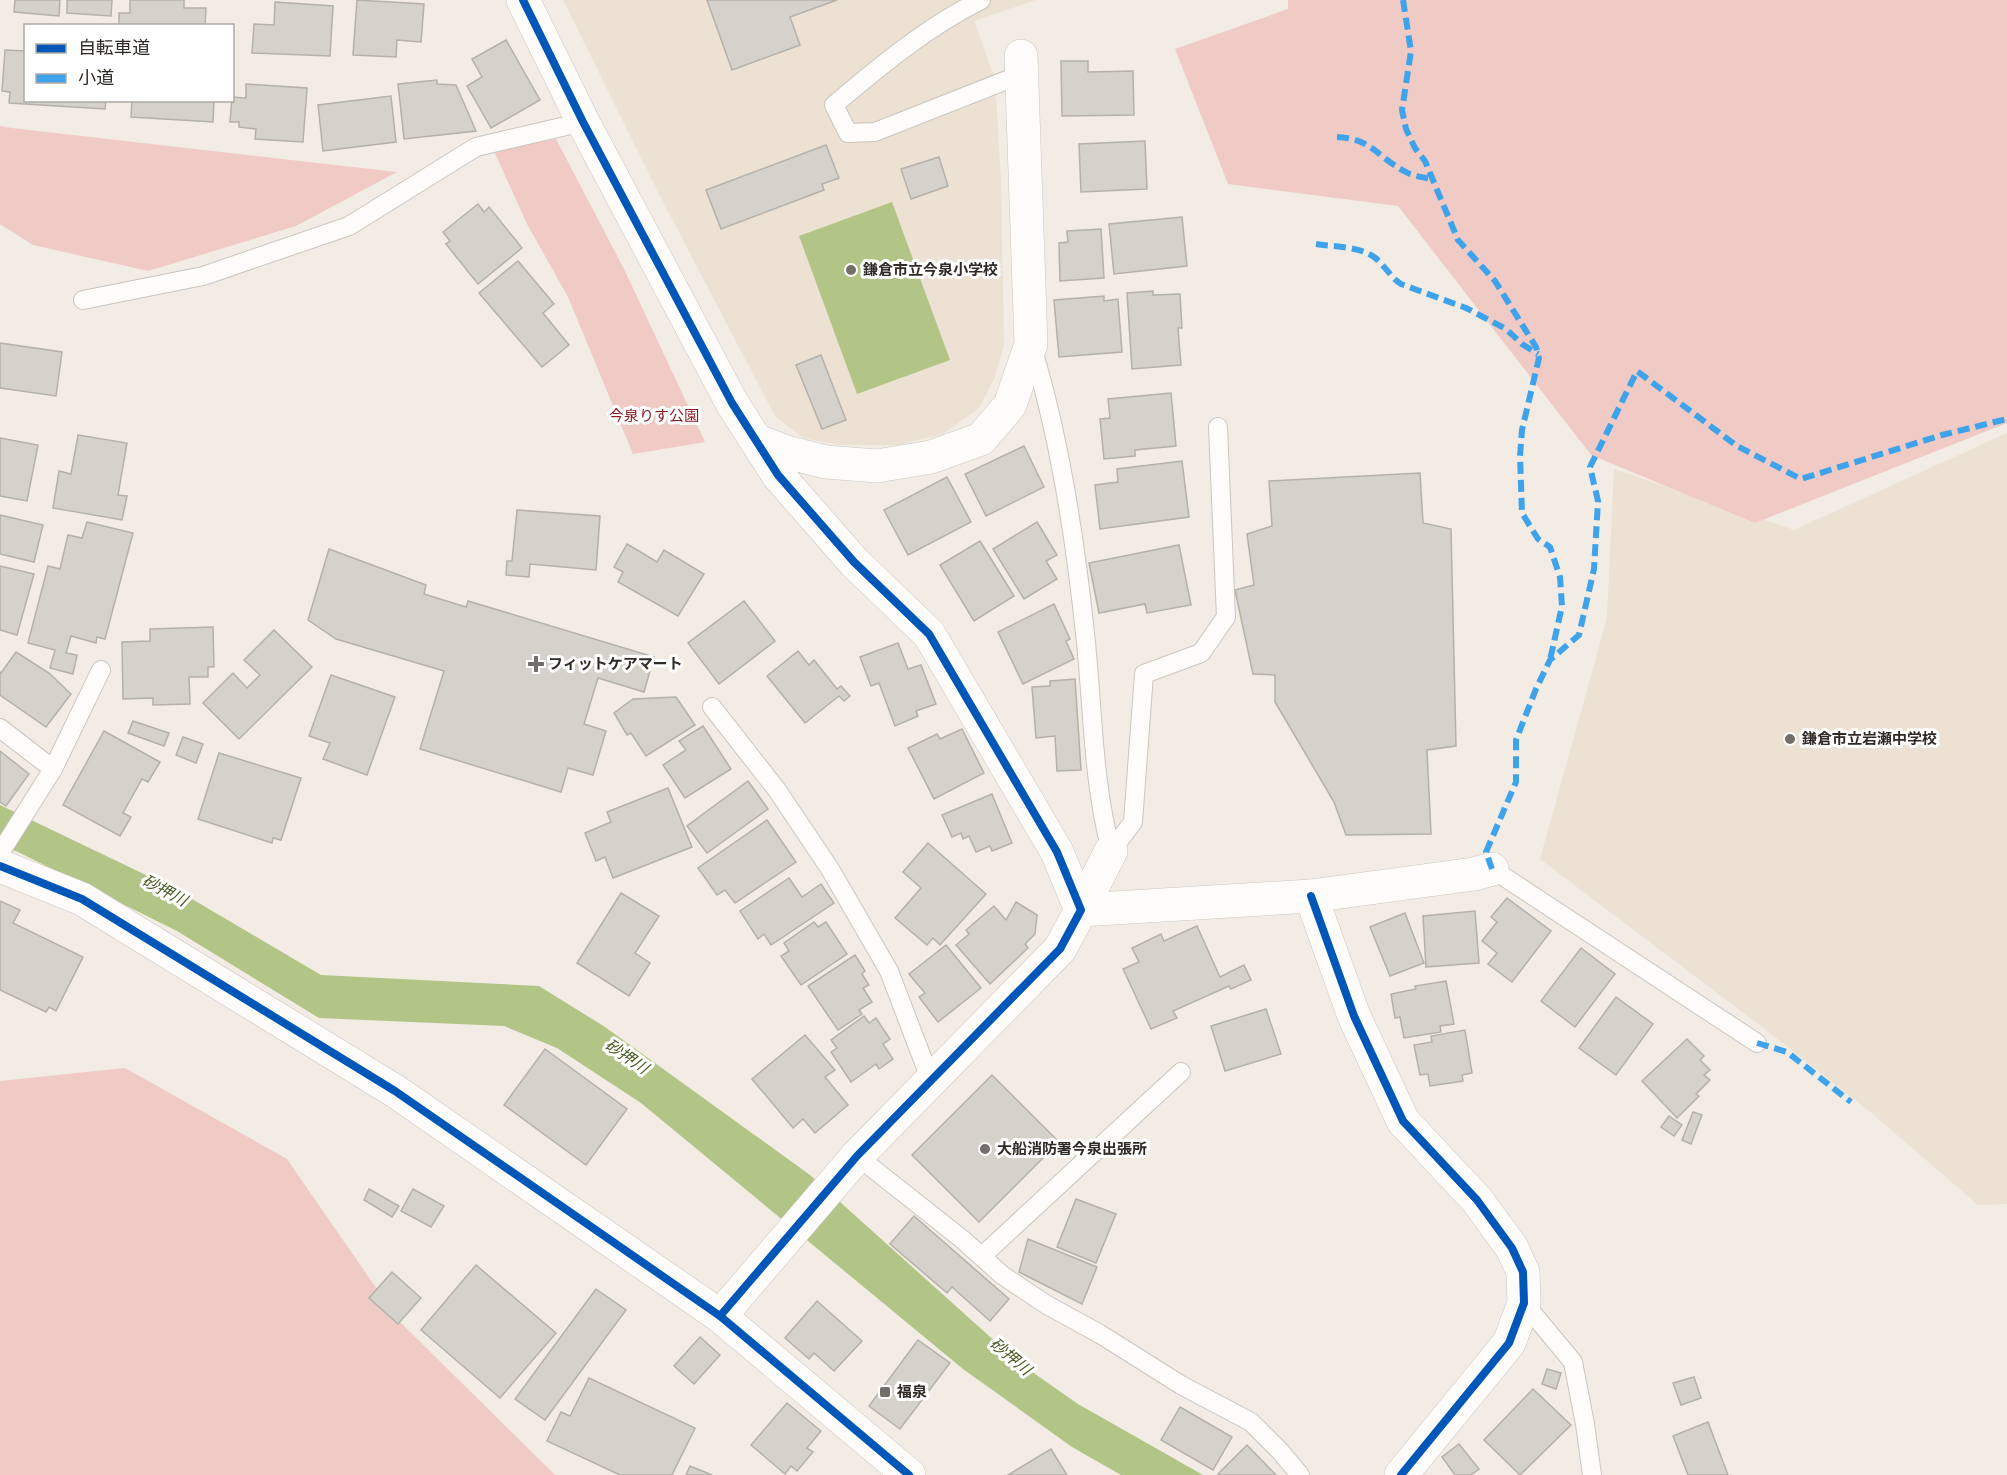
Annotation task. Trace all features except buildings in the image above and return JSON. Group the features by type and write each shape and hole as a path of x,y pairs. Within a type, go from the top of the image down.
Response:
{"street":[{"path":"523,0 583,122 732,404 778,475 854,562 929,634 1057,852 1081,910"},
{"path":"757,441 786,452 826,462 877,466 931,457 981,439 1010,405 1031,344 1022,65"},
{"path":"720,1316 857,1156 1060,949 1111,850"},
{"path":"0,866 82,899 395,1090 720,1316 909,1475"},
{"path":"1081,910 1311,896 1474,874 1492,869"},
{"path":"1311,896 1354,1016 1399,1114 1477,1200 1512,1248 1522,1272 1524,1303 1509,1343 1401,1475"}],"lane":[{"path":"981,0 959,11 886,62 834,105 848,133 876,132 1022,65"},
{"path":"83,300 203,276 349,226 476,147 583,122"},
{"path":"1031,344 1044,386 1072,525 1086,639 1102,817 1111,850"},
{"path":"1111,850 1133,822 1144,674 1201,653 1226,617 1218,427"},
{"path":"0,853 53,769 101,670"},
{"path":"712,706 777,790 830,870 889,971 931,1081"},
{"path":"0,728 53,769"},
{"path":"1492,869 1757,1043"},
{"path":"982,1256 1181,1072"},
{"path":"857,1156 982,1256 1002,1275 1047,1305 1100,1334 1181,1385 1251,1422 1300,1475"},
{"path":"1524,1303 1573,1362 1592,1475"}],"shaded area":[{"name":"鎌倉市立今泉小学校","path":"563,0 1036,0 974,21 995,79 1001,181 1004,345 994,379 979,408 943,434 898,445 839,445 803,438 775,416 660,196"},
{"name":"鎌倉市立岩瀬中学校","path":"2007,433 2007,1204 1978,1205 1874,1115 1540,859 1607,618 1614,469 1794,530"}],"green space":[{"path":"1288,0 2007,0 2007,423 1755,523 1591,455 1398,206 1228,184 1175,49 1288,9"},
{"path":"0,126 397,172 296,226 148,271 33,245 0,224"},
{"name":"今泉りす公園","path":"556,139 624,269 705,442 633,454 568,297 527,224 493,149"},
{"path":"125,1068 287,1159 399,1321 555,1475 0,1475 0,1081"}],"water":[{"path":"892,202 950,360 857,394 799,236"},
{"name":"砂押川","path":"0,805 175,889 321,975 539,986 605,1027 810,1175 1018,1362 1078,1404 1203,1475 1121,1475 1072,1447 963,1369 641,1103 557,1048 504,1026 319,1018 177,931 0,845"}],"marked path":[{"path":"1403,0 1411,51 1402,110 1406,129 1415,148 1425,161 1458,240 1495,281 1536,347 1539,358 1522,430 1520,456 1522,513 1538,539 1550,547 1560,577 1562,606 1550,660"},
{"path":"1337,137 1359,141 1407,173 1432,179"},
{"path":"1316,244 1368,253 1401,284 1466,308 1506,329 1522,344 1538,354"},
{"path":"1492,869 1486,852 1516,782 1516,740 1550,660 1579,635 1594,569 1598,501 1590,467 1637,371 1737,446 1801,479 1942,435 2007,419"},
{"path":"1757,1043 1787,1052 1851,1102"}],"cycle path":[{"path":"523,0 583,122 732,403 778,475 854,562 929,634 1057,852 1081,910 1060,949 857,1156 720,1316"},
{"path":"0,866 82,899 395,1091 720,1316 909,1475"},
{"path":"1311,896 1354,1016 1403,1121 1477,1200 1512,1248 1523,1272 1524,1303 1509,1343 1401,1475"}],"place":[{"name":"鎌倉市立今泉小学校","path":"851,270"},
{"name":"フィットケアマート","path":"536,664"},
{"name":"鎌倉市立岩瀬中学校","path":"1790,739"},
{"name":"大船消防署今泉出張所","path":"985,1149"},
{"name":"福泉","path":"885,1392"}]}
